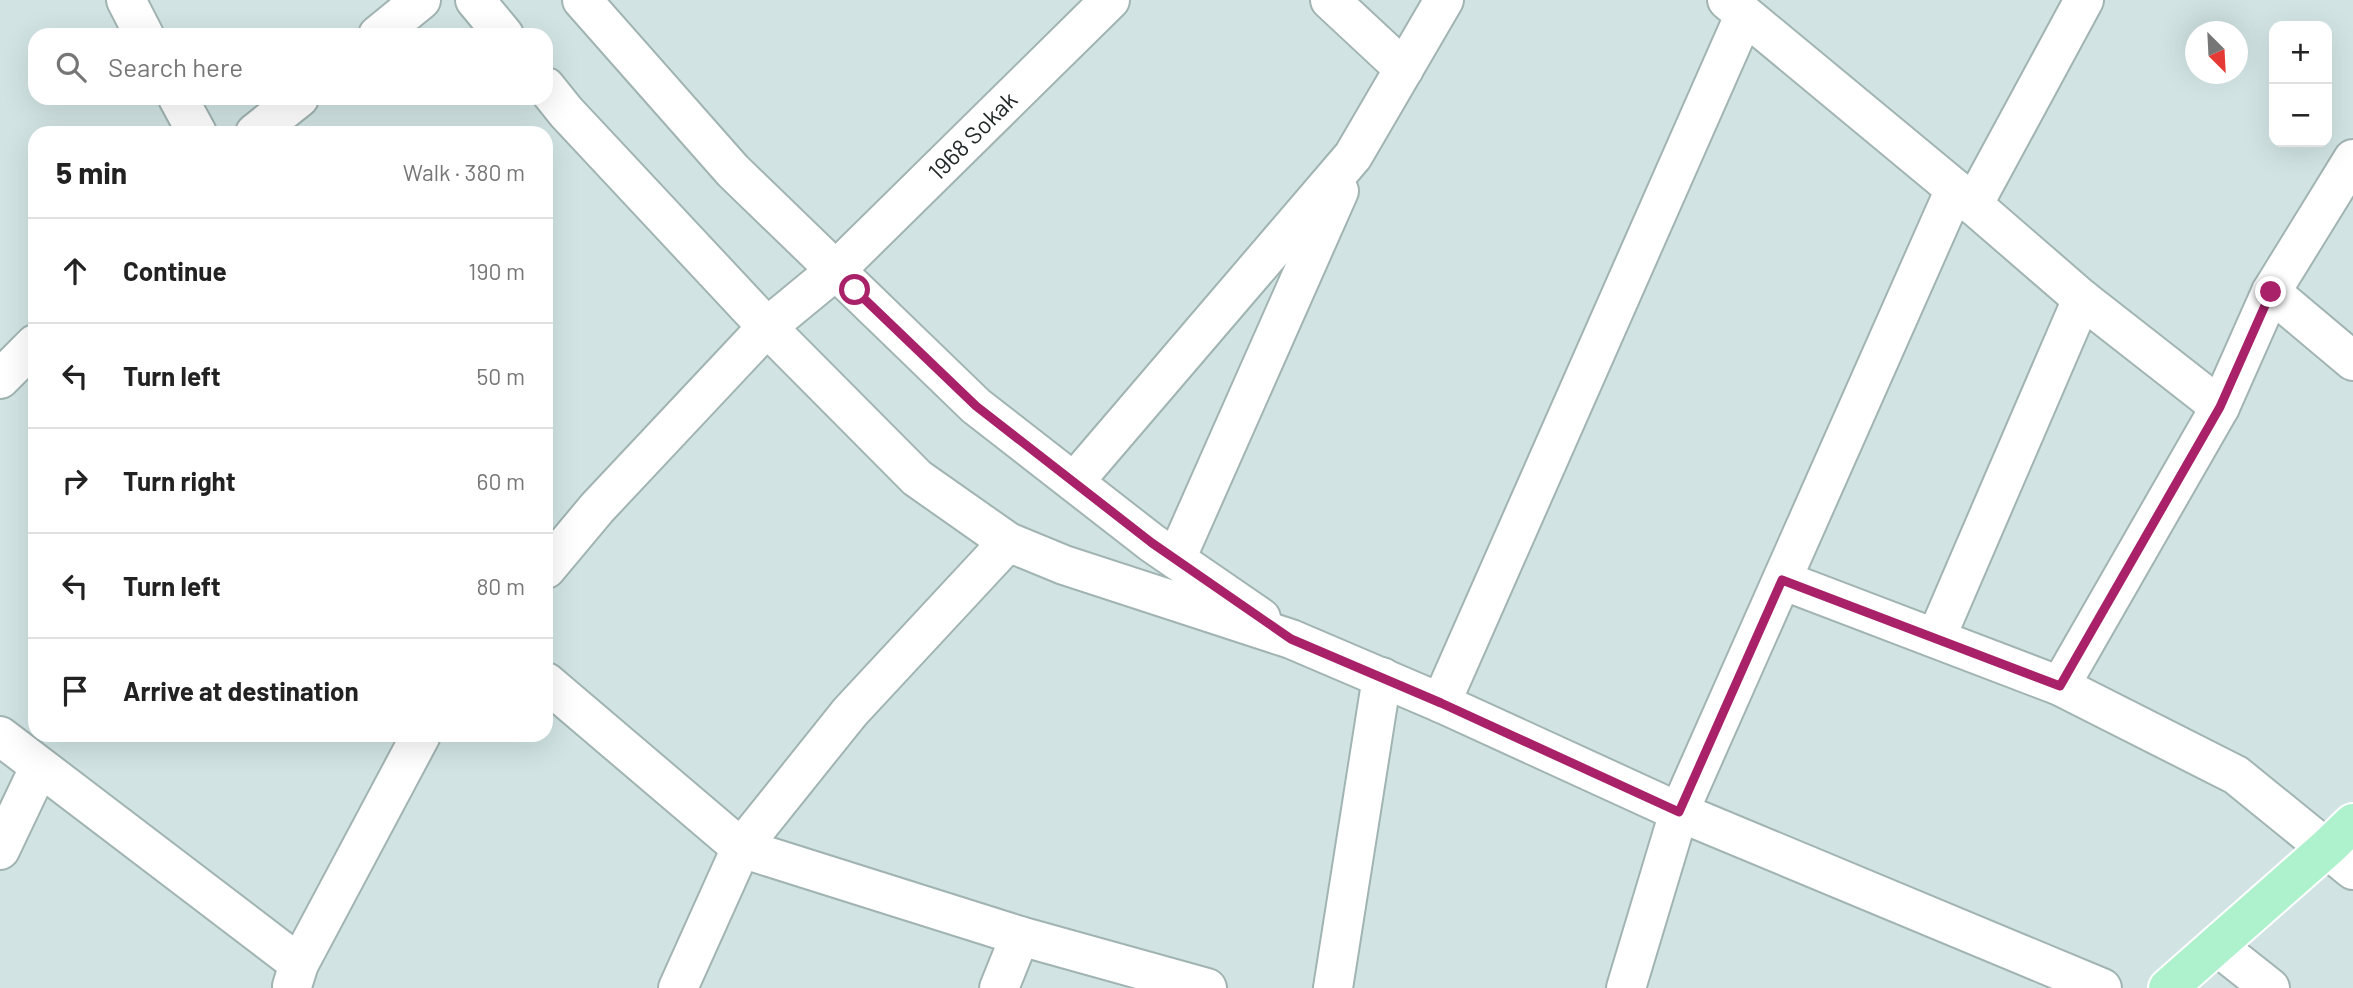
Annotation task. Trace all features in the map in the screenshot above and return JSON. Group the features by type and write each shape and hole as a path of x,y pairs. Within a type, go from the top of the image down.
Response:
{"main road":[{"path":"2168,988 2217,946 2345,847"}],"street":[{"path":"126,0 140,28"},
{"path":"386,28 421,0"},
{"path":"475,0 498,28"},
{"path":"582,0 733,171 976,406 1176,559 1291,639"},
{"name":"1968 Sokak","path":"553,561 597,508 768,327 835,271 1110,0"},
{"path":"1330,0 1404,69"},
{"path":"1176,559 1358,148 1444,0"},
{"path":"1626,988 1679,812 1782,580 1964,197 2084,0"},
{"path":"1441,703 1735,8 1964,197 2082,299 2220,407"},
{"path":"553,96 768,327 917,478 1008,542 1090,574 1291,639 1441,703 1679,812 2102,988"},
{"path":"182,105 193,126"},
{"path":"264,126 290,105"},
{"path":"1074,482 1358,148"},
{"path":"2060,686 2220,407 2271,292 2353,159"},
{"path":"2271,292 2353,360"},
{"path":"1936,638 2082,299"},
{"path":"0,379 28,351"},
{"path":"678,988 741,848 850,712 1008,542"},
{"path":"1782,580 2060,686 2236,775 2345,847"},
{"path":"1333,988 1382,677"},
{"path":"553,688 741,848 1020,936 1201,987"},
{"path":"0,736 295,976 417,742"},
{"path":"0,850 39,768"},
{"path":"999,988 1020,936"},
{"path":"2217,946 2270,988"}],"route":[{"path":"855,290 976,406 1152,543 1291,639 1441,703 1679,812 1782,580 2060,686 2220,407 2271,292"}]}
